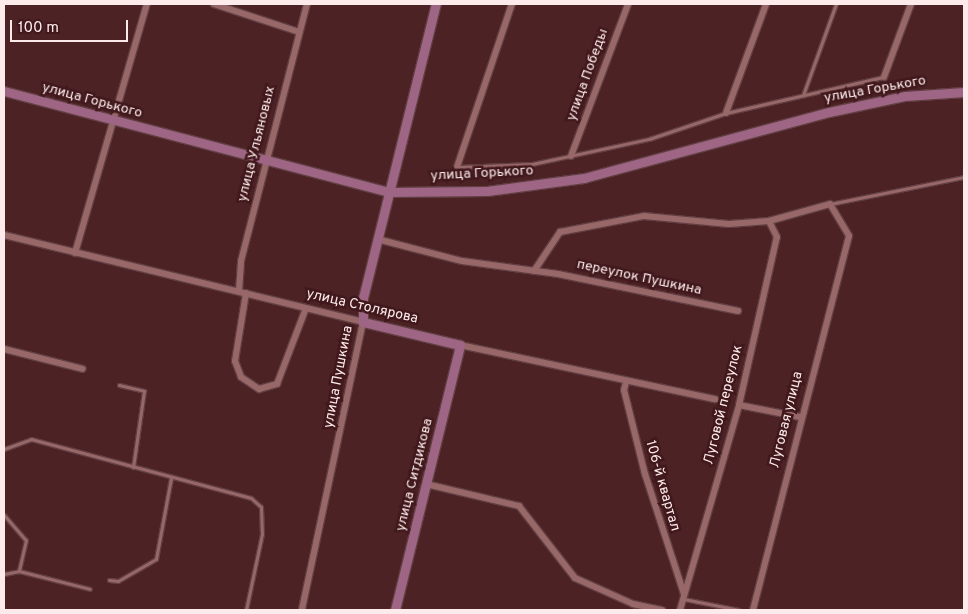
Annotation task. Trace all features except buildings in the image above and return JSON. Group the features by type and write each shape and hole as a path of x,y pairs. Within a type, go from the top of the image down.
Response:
{"main road":[{"name":"улица Пушкина","path":"363,322 363,298 436,4"},
{"name":"улица Горького","path":"4,91 112,121 265,158 340,182 388,192 487,191 584,178 829,112 905,96 964,92"},
{"name":"улица Столярова","path":"363,322 460,345"},
{"name":"улица Ситдикова","path":"395,610 460,345"}],"street":[{"path":"74,253 147,4"},
{"path":"214,4 300,32"},
{"name":"улица Ульяновых","path":"239,291 241,261 265,158 307,4"},
{"path":"457,167 512,4"},
{"name":"улица Победы","path":"571,156 628,4"},
{"path":"726,113 766,4"},
{"path":"884,77 911,4"},
{"path":"534,271 560,232 644,216 729,224 769,221 830,204"},
{"name":"Луговая улица","path":"753,610 800,417 849,236 830,204"},
{"name":"Луговой переулок","path":"680,610 739,405 777,237 769,221"},
{"name":"улица Столярова","path":"4,236 363,322"},
{"name":"переулок Пушкина","path":"377,239 462,261 534,271 738,311"},
{"path":"246,293 235,361 241,377 259,389 278,384 306,308"},
{"name":"улица Пушкина","path":"302,610 363,322"},
{"name":"улица Столярова","path":"460,345 626,382 715,399"},
{"path":"4,349 83,369"},
{"name":"106-й квартал","path":"626,382 624,390 645,474 684,597"},
{"path":"739,405 800,417"},
{"path":"426,484 519,506 575,578 633,604 662,610"}],"lane":[{"path":"803,95 836,4"},
{"path":"457,167 532,164 649,140 726,113 884,77"},
{"path":"830,204 964,177"},
{"path":"119,385 144,391 133,466"},
{"path":"4,449 31,438 171,478 251,498 261,507 262,534 246,610"},
{"path":"109,580 118,581 156,559 171,478"},
{"path":"4,515 26,540 19,572"},
{"path":"4,574 19,572 90,589"},
{"path":"684,597 739,610"}]}
